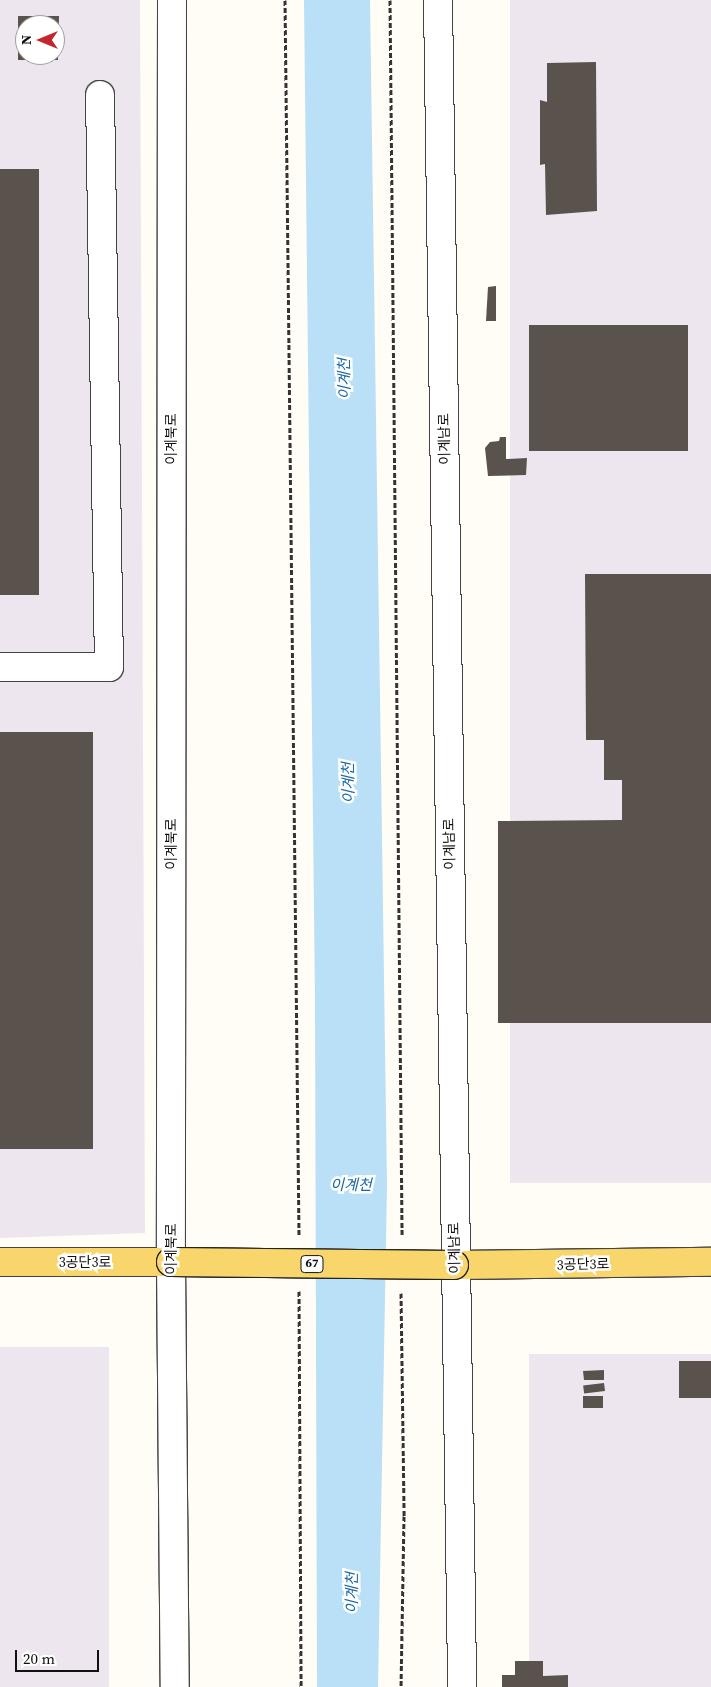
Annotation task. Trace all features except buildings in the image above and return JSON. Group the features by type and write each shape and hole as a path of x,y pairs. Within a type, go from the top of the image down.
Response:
{"main road":[{"name":"3공단3로","path":"0,1262 171,1262"},
{"name":"67","path":"171,1262 454,1265"},
{"name":"3공단3로","path":"454,1265 711,1262"}],"street":[{"name":"이계북로","path":"172,0 171,1262 175,1687"},
{"name":"이계남로","path":"438,0 454,1265 462,1687"},
{"path":"0,667 109,667 100,95"}],"path":[{"path":"285,0 299,1240"},
{"path":"390,0 402,1240"},
{"path":"401,1288 404,1506 402,1687"},
{"path":"299,1290 301,1687"}],"shaded area":[{"path":"0,0 140,0 145,1233 0,1238"},
{"path":"510,0 711,0 711,1183 510,1183"},
{"path":"0,1347 109,1347 109,1687 0,1687"},
{"path":"529,1354 711,1354 711,1687 529,1687"}],"water":[{"name":"이계천","path":"304,0 370,0 387,1186 378,1687 317,1687 315,1000"}]}
